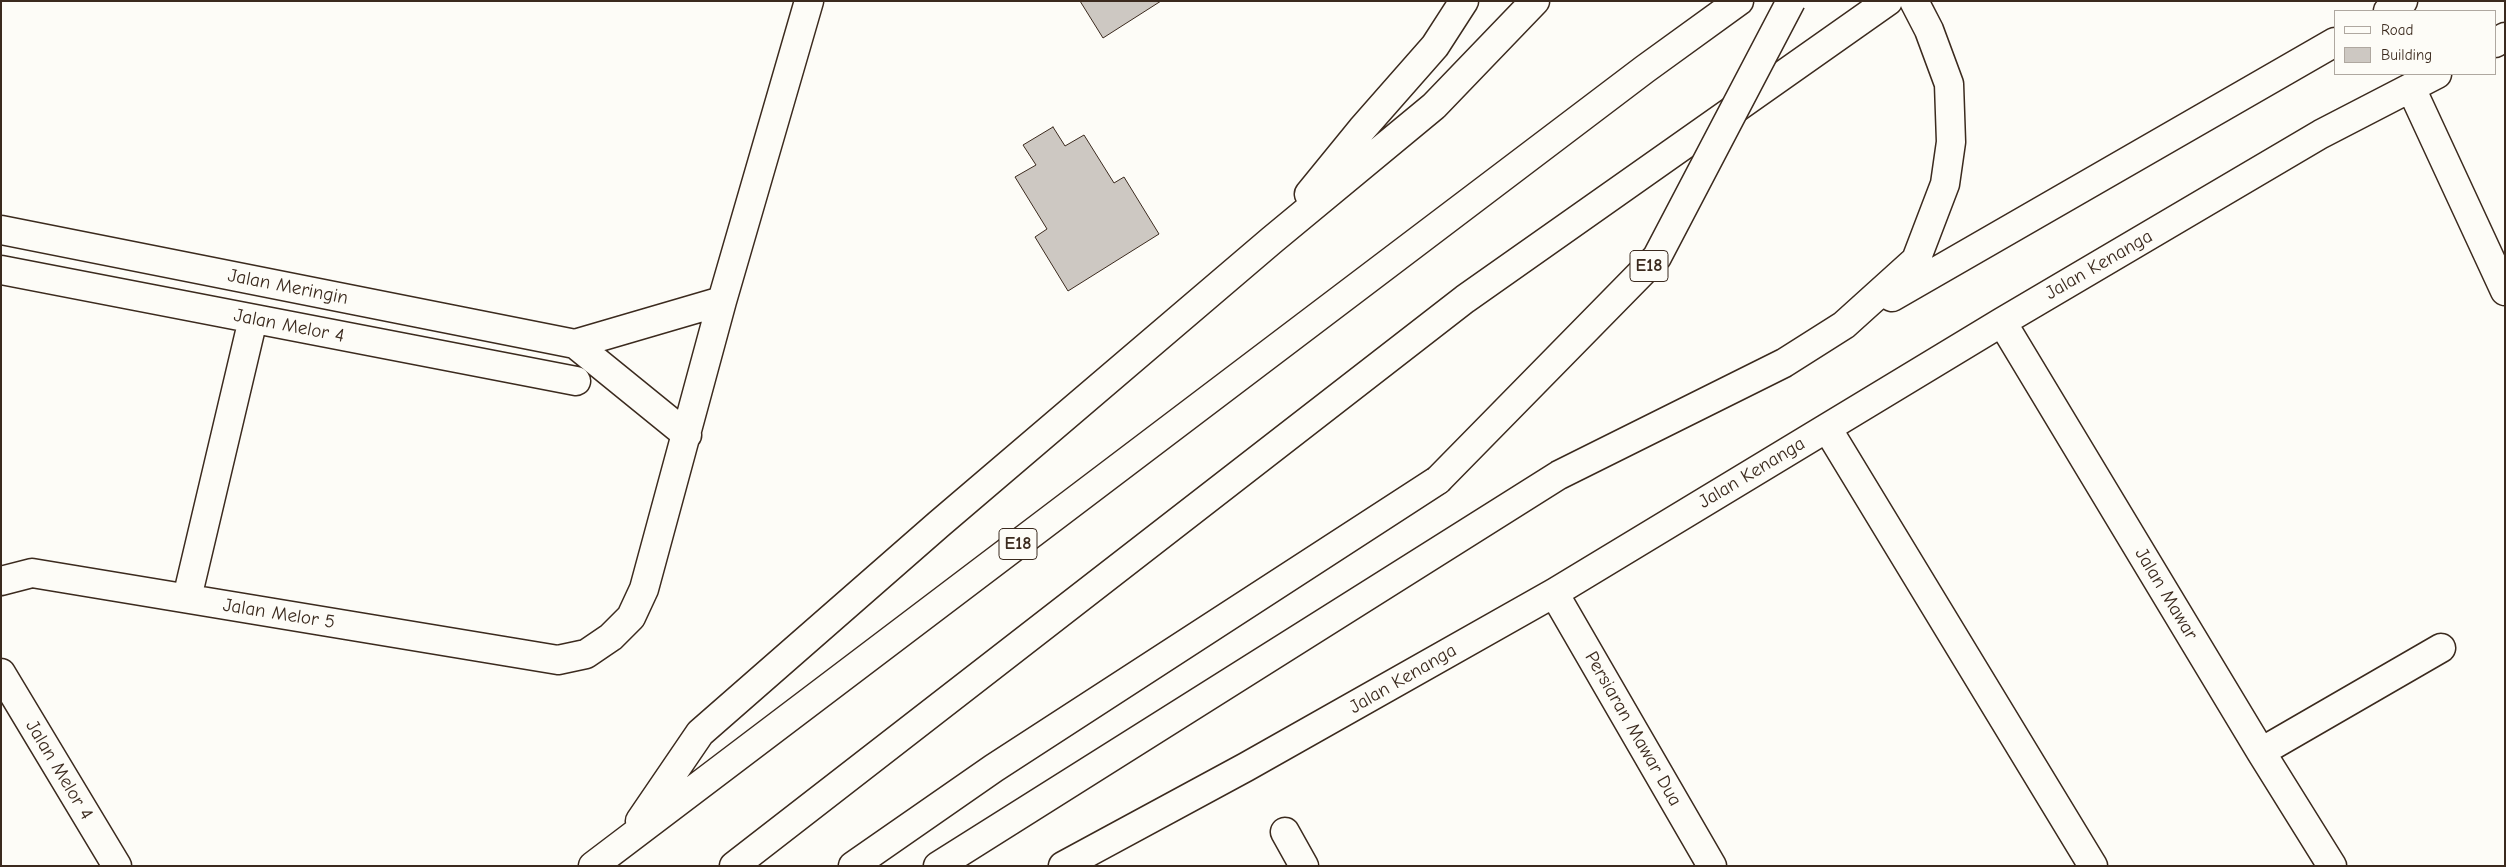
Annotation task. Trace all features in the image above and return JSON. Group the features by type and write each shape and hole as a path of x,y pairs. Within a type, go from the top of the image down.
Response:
{"main road":[{"path":"688,435 722,301 809,1"},
{"path":"1272,240 1362,129 1435,46 1464,1"},
{"path":"628,839 700,733 939,524 1272,240 1434,106 1535,1"},
{"name":"E18","path":"593,866 1645,69 1739,1"},
{"name":"E18","path":"853,866 994,768 1438,480 1657,257 1791,1"},
{"path":"734,866 1465,299 1888,1"},
{"path":"1844,325 1916,260 1945,184 1951,142 1949,84 1929,30 1914,1"},
{"path":"2390,10 2403,1"},
{"path":"938,866 1559,475 1784,364 1844,325 2334,43"},
{"name":"Jalan Kenanga","path":"1063,866 1246,768 1554,593 2002,322 2321,134 2435,75"},
{"path":"2411,88 2505,291"},
{"name":"Jalan Meringin","path":"1,230 575,344 722,301"},
{"name":"Jalan Melor 4","path":"1,270 576,380"},
{"path":"187,598 252,319"},
{"name":"Jalan Mawar","path":"2002,322 2261,752 2332,866"},
{"name":"Jalan Meringin","path":"575,344 688,435"},
{"path":"1827,428 2093,866"},
{"name":"Jalan Melor 5","path":"1,580 32,573 558,660 586,654 611,638 631,617 644,589 688,435"},
{"name":"Persiaran Mawar Dua","path":"1554,593 1712,866"},
{"path":"2261,752 2441,648"},
{"name":"Jalan Melor 4","path":"1,673 117,866"},
{"path":"1285,832 1304,866"}],"building":[{"path":"1080,1 1161,1 1103,38"},
{"path":"1053,127 1065,146 1084,135 1114,183 1124,177 1159,234 1068,291 1035,237 1047,229 1015,177 1036,165 1023,145"}]}
